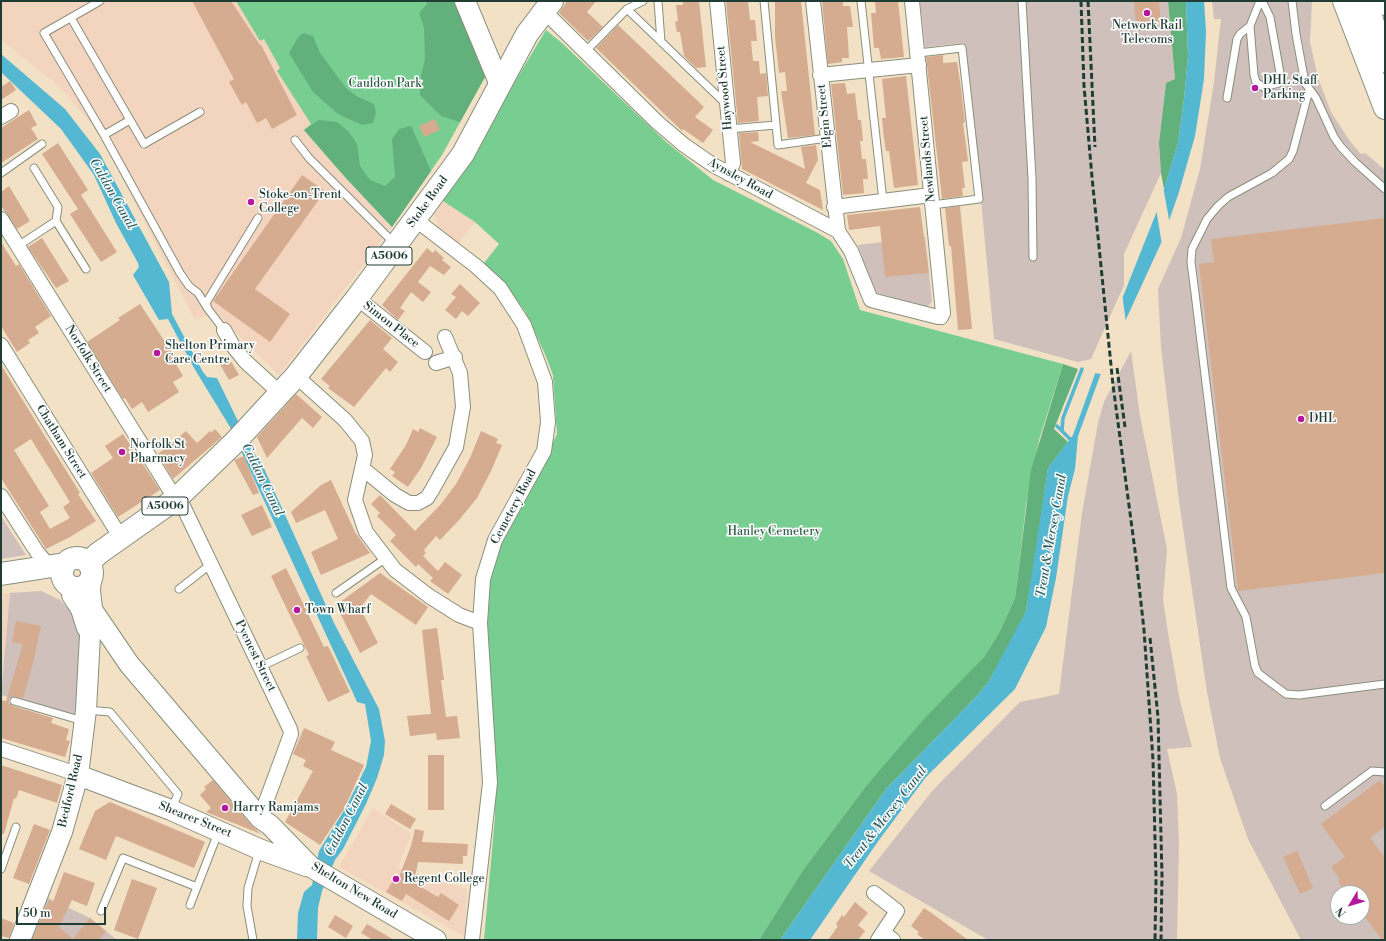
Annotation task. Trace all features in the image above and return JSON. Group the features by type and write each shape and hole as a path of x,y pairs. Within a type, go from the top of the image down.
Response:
{"main road":[{"path":"465,1 500,85"},
{"path":"1344,1 1385,108"},
{"path":"1366,1 1385,61"},
{"name":"Stoke Road","path":"177,498 235,442 281,394 416,220 462,154 528,34 548,6"},
{"path":"483,45 511,65"},
{"name":"A5006","path":"90,570 120,538 177,498"},
{"path":"1,582 45,581 62,575 73,558 78,558 90,570"},
{"name":"Bedford Road","path":"90,570 90,591 94,625 90,635"},
{"path":"1,574 62,575"},
{"name":"Bedford Road","path":"20,940 62,832 85,716 90,660 90,635 81,609 62,575"},
{"name":"Shelton New Road","path":"93,611 129,664 260,818 270,825 311,867 436,940"},
{"name":"Shelton New Road","path":"90,660 99,654 110,650 115,652 129,664"},
{"name":"Shearer Street","path":"74,774 171,810 252,845 311,867"},
{"path":"252,845 262,836 263,827 260,818"}],"street":[{"name":"Haywood Street","path":"717,1 732,163 729,174"},
{"name":"Elgin Street","path":"814,1 820,75 834,207 838,231"},
{"name":"Newlands Street","path":"912,1 943,313 941,316"},
{"name":"Aynsley Road","path":"548,6 586,51 657,122 690,149 729,174 838,231 851,251 871,300 941,316"},
{"path":"820,75 868,70 918,59"},
{"path":"834,207 883,201 931,200"},
{"name":"Cemetery Road","path":"416,220 476,266 500,288 524,325 539,362 545,382 548,422 544,451 495,540 483,579 480,624 490,783 472,940"},
{"name":"Norfolk Street","path":"2,222 170,490 177,498"},
{"name":"Simon Place","path":"357,298 425,352"},
{"path":"224,330 233,346 245,361 281,394"},
{"path":"362,468 395,495 409,503 418,503 427,498 453,453 461,427 463,407 460,374 455,357 445,337"},
{"name":"Chatham Street","path":"1,345 120,538"},
{"path":"436,363 455,357"},
{"path":"296,376 345,420 362,440 365,455 355,500 366,532 395,570 429,596 459,615 480,624"},
{"path":"1,496 37,552 62,575"},
{"name":"Pyenest Street","path":"177,498 183,506 290,729 291,734 260,818"},
{"path":"1,749 74,774"},
{"path":"874,893 897,911 885,937"}],"lane":[{"path":"100,1 44,33 104,134 180,273 189,286 198,293 224,330"},
{"path":"586,51 627,9 643,1"},
{"path":"658,1 661,42"},
{"path":"764,1 778,145 827,138"},
{"path":"861,1 883,201"},
{"path":"1022,1 1032,178 1033,257"},
{"path":"1250,26 1254,76 1256,82 1263,87 1279,83 1280,78 1278,59 1270,17 1261,1"},
{"path":"1227,98 1237,39 1240,34 1250,26 1261,1"},
{"path":"1292,1 1296,34 1306,83 1309,90 1316,98 1334,137 1341,147 1385,189"},
{"path":"627,9 727,104"},
{"path":"71,18 144,144 200,112"},
{"path":"918,59 962,48 979,199 931,200"},
{"path":"1309,90 1294,151 1289,159 1272,173 1228,197 1218,206 1206,219 1192,249 1191,262 1231,588 1246,617 1255,666 1258,673 1269,683 1286,694 1299,695 1385,684"},
{"path":"104,134 130,120"},
{"path":"729,129 776,125"},
{"path":"295,140 309,158 396,246"},
{"path":"1,173 42,144"},
{"path":"34,168 58,207 56,221 86,269"},
{"path":"208,309 206,303 209,296 258,218"},
{"path":"18,246 56,221"},
{"path":"336,593 386,558"},
{"path":"179,588 211,564"},
{"path":"260,667 300,648"},
{"path":"14,701 85,716 110,712 178,794 171,810"},
{"path":"1325,806 1372,771 1385,772"},
{"path":"1,869 16,827"},
{"path":"190,905 218,830"},
{"path":"252,845 247,906 253,940"},
{"path":"101,912 123,858 197,887"}],"shaded area":[{"name":"Stoke-on-Trent College","path":"1,1 236,1 260,41 264,39 280,68 277,71 311,124 305,130 345,177 392,227 279,375 215,312 195,320 109,153 92,125 60,87 1,40"},
{"path":"920,1 1168,1 1175,79 1166,83 1159,143 1161,173 1124,254 1124,285 1091,359 1078,362 994,339 974,125 964,43 925,47"},
{"path":"1212,1 1312,1 1310,42 1318,78 1331,112 1349,140 1361,154 1365,153 1385,170 1385,940 1301,940 1248,839 1220,758 1207,692 1179,501 1161,347 1158,289 1181,238 1200,169 1214,82 1221,19 1214,19"},
{"path":"443,201 475,222 458,244 436,228 437,219 433,214"},
{"path":"925,237 932,301 927,307 874,292 858,245"},
{"path":"1131,351 1140,416 1167,549 1163,599 1168,633 1180,701 1192,747 1167,749 1177,794 1179,844 1177,940 988,940 869,871 933,790 1020,702 1059,694 1082,513 1098,423 1104,402"},
{"path":"1,516 26,555 1,559"},
{"path":"41,591 60,600 74,615 79,624 81,662 75,717 1,695 10,593"},
{"path":"10,593 1,695 1,594"},
{"name":"Regent College","path":"373,808 411,834 398,868 467,889 465,937 339,867"},
{"path":"48,898 90,918 117,940 29,940"}],"green space":[{"name":"Cauldon Park","path":"236,1 455,1 485,77 442,155 392,227 345,177 304,130 311,124 277,71 280,68 264,39 260,41"},
{"path":"427,1 455,1 485,77 460,122 441,116 420,95 420,81 425,59 424,28 419,13 427,4"},
{"path":"1168,1 1186,1 1188,56 1178,143 1164,189 1161,173 1159,143 1166,83 1175,79"},
{"name":"Hanley Cemetery","path":"546,30 562,43 665,141 713,180 831,241 843,259 860,310 1063,364 1039,440 1026,505 1015,598 999,633 984,657 866,786 803,870 759,940 484,940 495,817 495,756 486,614 489,588 493,563 502,538 535,479 557,434 553,375 545,354 525,311 501,280 484,263 499,244 475,222 443,201"},
{"path":"303,33 313,36 320,53 346,88 358,97 374,104 376,113 373,123 362,125 338,114 313,92 289,53 299,36"},
{"path":"319,120 337,122 349,132 357,144 360,166 370,180 385,186 395,177 392,139 399,129 411,126 431,171 392,227 345,177 304,130"},
{"path":"1063,364 1078,369 1054,429 1068,442 1048,468 1034,566 1026,611 1021,623 989,681 977,696 886,789 780,940 759,940 803,870 866,786 924,719 984,657 999,633 1015,598 1031,470"}],"water":[{"name":"Trent & Mersey Canal","path":"1186,1 1204,1 1206,32 1204,79 1195,136 1179,192 1162,241 1100,376 1078,436 1075,469 1068,496 1056,578 1046,627 1015,689 926,777 879,840 810,940 780,940 886,789 977,696 989,681 1026,611 1048,468 1073,435 1122,299 1157,211 1178,143 1188,56"},
{"name":"Caldon Canal","path":"1,54 65,109 100,154 169,282 172,314 203,372 207,377 217,378 253,452 262,464 334,623 379,709 385,741 384,755 377,778 366,804 343,849 335,860 322,891 318,908 317,940 297,940 298,913 304,892 312,885 319,851 345,809 366,767 371,741 365,704 357,702 230,427 194,368 168,319 159,320 133,275 139,267 138,263 116,223 94,175 61,129 1,72"}],"pier":[{"path":"1163,186 1170,225 1162,245 1156,208"},
{"path":"1122,293 1126,323 1101,378 1101,374 1094,373"}],"building":[{"path":"192,1 231,1 261,45 297,115 272,129 266,118 257,123 246,102 242,105 229,82 234,79"},
{"path":"567,1 596,1 587,12 603,27 588,41 559,13"},
{"path":"683,1 699,1 706,67 696,68 684,56 680,32 677,32 675,22 678,21 676,5 683,5"},
{"path":"726,1 748,1 750,20 755,20 757,41 751,41 753,61 759,61 760,74 766,73 768,96 757,97 759,121 738,123"},
{"path":"775,1 801,1 815,135 788,138 781,91 787,91 785,72 779,73 775,37"},
{"path":"822,1 843,1 843,6 850,6 853,27 847,27 849,58 842,58 842,62 828,64"},
{"path":"875,1 898,1 904,57 881,59 879,48 874,48 871,13 876,13"},
{"name":"Network Rail Telecoms","path":"1134,1 1159,1 1161,25 1136,27"},
{"path":"618,25 704,107 695,117 713,130 703,143 683,129 682,131 596,48"},
{"path":"943,55 943,63 957,62 965,122 963,123 968,161 962,162 965,188 962,188 963,196 942,199 926,57"},
{"path":"906,76 918,185 894,188 889,151 886,151 884,139 882,118 886,118 882,79"},
{"path":"10,81 16,90 1,100 1,87"},
{"path":"845,83 847,94 855,93 858,120 861,120 863,141 860,141 862,159 866,159 868,179 863,179 864,193 843,195 831,84"},
{"path":"29,110 37,125 31,128 38,139 1,163 1,128"},
{"path":"435,119 440,130 424,137 419,126"},
{"path":"758,132 759,141 750,142 805,169 801,147 816,145 818,160 806,183 820,190 823,210 742,169 739,133"},
{"path":"58,143 88,190 81,195 117,252 101,262 70,214 78,209 42,154"},
{"path":"302,175 325,191 255,289 290,314 270,342 213,301"},
{"path":"9,186 30,221 17,229 1,206 1,192"},
{"path":"960,206 972,329 958,330 951,246 949,246 945,208"},
{"path":"920,207 929,273 885,277 880,226 849,230 847,215"},
{"name":"DHL","path":"1385,218 1385,573 1238,591 1199,264 1214,262 1211,239"},
{"path":"42,238 69,281 56,288 28,247"},
{"path":"1,242 16,266 19,264 51,316 35,327 39,333 28,340 30,343 17,352 1,326"},
{"path":"427,248 433,253 435,250 444,258 442,260 451,267 444,275 430,266 418,282 431,292 423,302 411,292 400,308 405,311 398,320 382,305"},
{"path":"460,284 480,303 468,316 462,311 456,319 445,310 456,297 451,294"},
{"name":"Shelton Primary Care Centre","path":"140,304 179,363 176,364 183,376 173,382 179,392 148,412 142,402 132,409 125,398 123,399 87,342 120,320 118,318"},
{"path":"370,320 392,338 383,349 398,362 390,372 386,368 354,407 328,388 330,386 321,379"},
{"path":"228,356 239,375 229,380 218,361"},
{"path":"1,365 80,493 78,494 96,521 70,537 46,549 1,478","holes":["31,439 70,502 63,507 70,518 50,529 40,512 49,506 14,450"]},
{"path":"296,394 322,417 313,428 302,418 267,458 257,437"},
{"path":"420,428 437,437 421,468 408,487 392,476 395,472 390,469 406,445 413,429 418,432"},
{"path":"215,429 222,437 173,479 158,454 186,431 197,443 210,431 212,432"},
{"path":"481,431 498,439 496,443 502,445 492,469 477,498 459,520 440,540 436,536 424,550 426,553 423,556 438,571 445,562 462,575 448,594 430,581 433,578 418,564 416,567 390,541 396,535 377,516 380,513 371,504 380,495 415,531 441,504 456,484 470,458"},
{"path":"123,434 160,490 118,517 91,473 113,458 105,446"},
{"path":"244,456 259,493 253,495 234,460"},
{"path":"331,480 355,532 370,553 321,575 311,552 338,539 325,510 296,523 291,512 321,485"},
{"path":"262,505 272,527 252,536 241,515"},
{"path":"286,568 324,647 328,646 350,692 328,702 306,656 309,655 271,576"},
{"path":"380,573 428,607 416,625 371,594 360,608 378,643 360,653 336,605"},
{"path":"16,621 41,626 33,663 23,698 12,696 9,699 9,703 13,706 53,718 51,723 69,729 66,740 70,741 65,757 1,738 1,700 6,701 23,644 12,642"},
{"path":"437,628 444,680 441,680 446,717 457,716 460,738 437,740 436,733 410,736 407,716 431,714 422,630"},
{"path":"304,728 335,742 331,750 364,765 344,809 320,845 285,822 313,771 303,766 306,760 293,754"},
{"path":"428,755 444,755 444,810 428,810"},
{"path":"1,765 62,785 57,803 19,790 16,799 14,798 4,834 1,834"},
{"name":"Harry Ramjams","path":"213,780 251,825 261,834 206,812 211,808 200,795 206,789 204,787"},
{"path":"1380,780 1385,787 1385,827 1370,838 1385,858 1385,940 1382,940 1370,924 1370,885 1341,885 1338,881 1340,879 1331,867 1345,857 1321,824"},
{"path":"110,802 205,842 194,868 116,836 106,860 79,849 95,811"},
{"path":"391,804 416,819 410,829 385,814"},
{"path":"34,824 50,830 29,884 13,878"},
{"path":"415,829 424,831 422,842 468,844 467,856 463,856 463,864 418,862 414,883 438,897 441,893 459,905 449,921 406,894 402,901 386,892 396,876 399,877 411,846"},
{"path":"1297,851 1313,888 1300,894 1283,857"},
{"path":"64,872 95,883 87,906 72,900 59,927 73,939 90,918 106,931 99,940 32,940 49,900 53,902"},
{"path":"132,879 157,888 138,939 114,930"},
{"path":"855,902 868,913 858,925 865,931 858,940 828,940 838,926 836,924 842,915 844,917"},
{"path":"924,908 968,940 925,940 917,934 919,932 911,926"},
{"path":"335,915 353,926 346,938 328,927"},
{"path":"1,918 14,923 9,938 1,936"},
{"path":"367,924 394,940 373,940 361,933"}],"waterway":[{"path":"1062,431 1063,418 1082,369"},
{"path":"1057,426 1072,441"}],"railway":[{"path":"1081,1 1084,86 1092,177 1113,385 1144,630 1153,760 1156,878 1155,940"},
{"path":"1088,1 1095,147"},
{"path":"1117,368 1125,427"},
{"path":"1150,638 1158,717 1162,876 1161,940"}],"place":[{"name":"Network Rail Telecoms","path":"1147,13"},
{"name":"DHL Staff Parking","path":"1255,88"},
{"name":"Stoke-on-Trent College","path":"251,202"},
{"name":"Shelton Primary Care Centre","path":"157,353"},
{"name":"DHL","path":"1301,419"},
{"name":"Norfolk St Pharmacy","path":"122,452"},
{"name":"Town Wharf","path":"297,610"},
{"name":"Harry Ramjams","path":"225,808"},
{"name":"Regent College","path":"396,879"}]}
